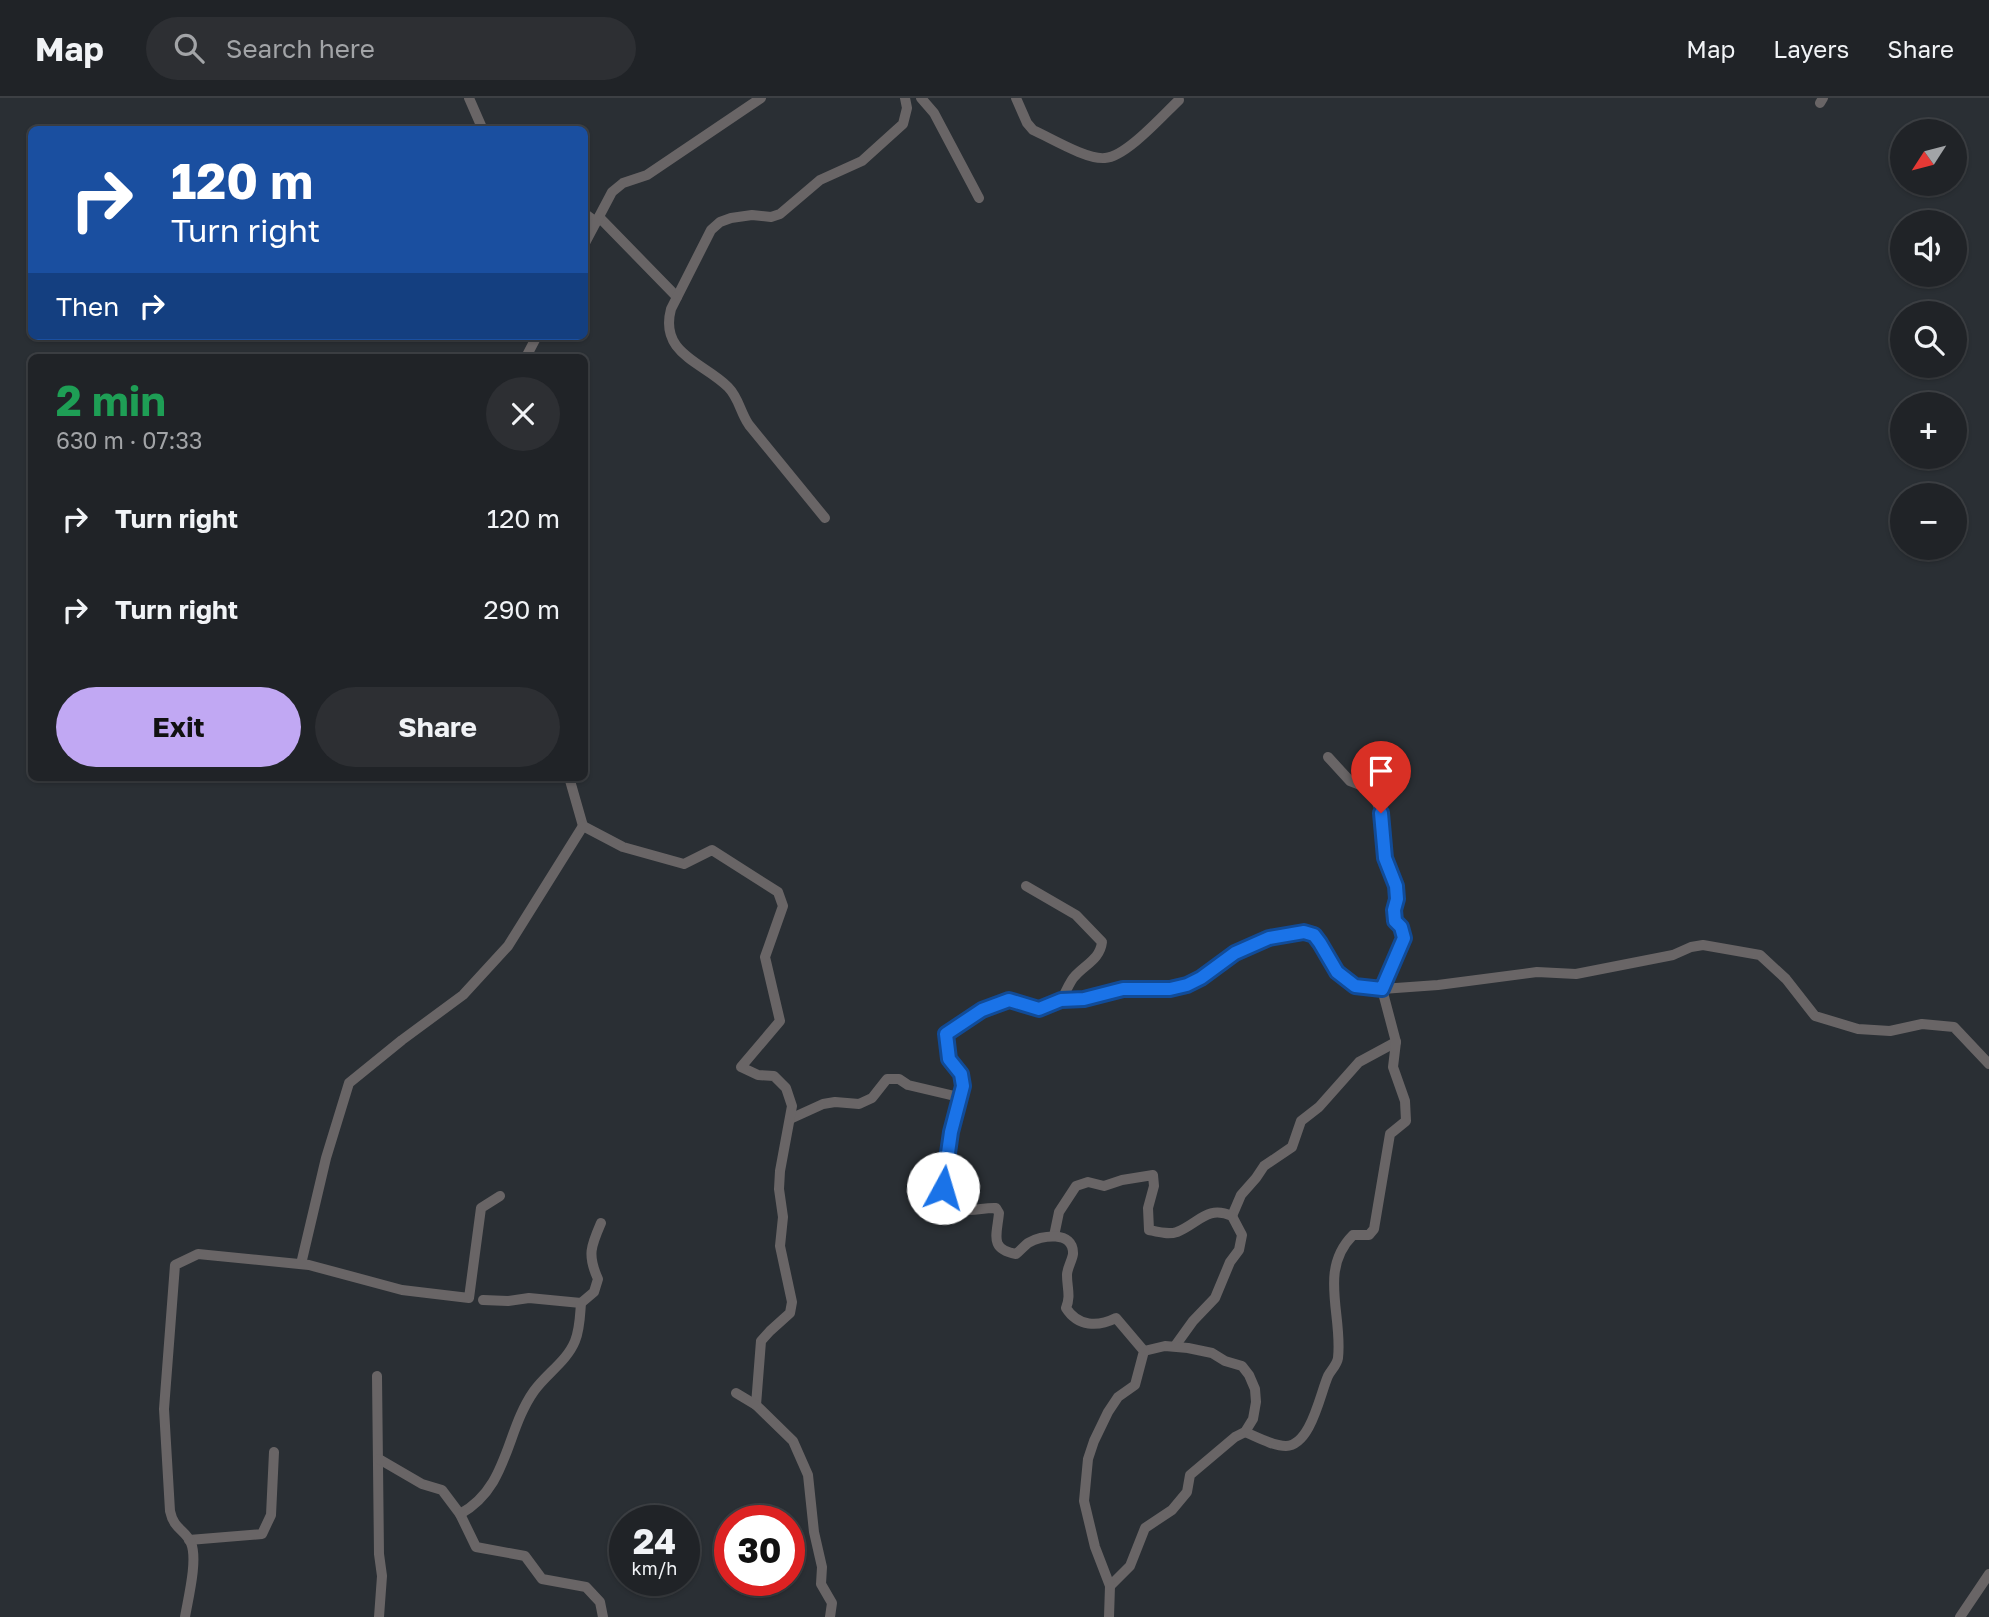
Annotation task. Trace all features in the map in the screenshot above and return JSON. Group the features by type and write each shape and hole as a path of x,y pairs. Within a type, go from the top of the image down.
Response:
{"street":[{"path":"469,98 481,126"},
{"path":"588,238 612,192 623,183 647,175 761,98"},
{"path":"825,518 749,425 741,413 736,396 726,385 678,350 672,340 668,320 711,230 720,222 752,215 774,217 820,180 862,161 903,124 907,108 905,98"},
{"path":"921,98 934,113 979,198"},
{"path":"1016,98 1033,130 1091,156 1105,159 1122,152 1179,100"},
{"path":"588,215 598,220 677,297"},
{"path":"1245,1432 1284,1446 1296,1444 1306,1432 1321,1401 1328,1375 1338,1361 1333,1292 1338,1255 1353,1235 1370,1235 1374,1229 1390,1134 1406,1121 1405,1101 1393,1067 1396,1042 1382,989 1404,938 1401,927 1395,921 1396,886 1385,858 1381,813 1371,789 1350,781 1328,757"},
{"path":"570,781 583,827 623,847 684,864 712,850 778,892 783,906 765,957 780,1021 741,1068 758,1075 774,1076 781,1082 792,1106 779,1189 783,1217 780,1246 792,1302 790,1313 761,1341 756,1405"},
{"path":"301,1264 326,1158 349,1083 463,995 508,946 583,827"},
{"path":"1027,886 1085,922 1102,942 1098,956 1072,978 1061,1000"},
{"path":"1144,1350 1116,1318 1105,1324 1091,1325 1071,1317 1066,1308 1070,1299 1067,1275 1073,1252 1069,1242 1061,1236 1054,1236 1030,1242 1016,1254 1004,1252 996,1240 999,1213 996,1208 975,1211 952,1205 948,1200 943,1188 944,1171 963,1086 961,1074 949,1059 946,1034 982,1010 1009,1000 1039,1009 1061,1000 1084,999 1123,989 1170,989 1187,985 1235,953 1269,938 1304,932 1314,935 1337,972 1355,986 1382,989 1438,985 1537,972 1576,974 1673,955 1703,945 1760,955 1786,979 1815,1016 1858,1029 1890,1031 1922,1024 1954,1027 1989,1064"},
{"path":"1232,1216 1241,1195 1264,1166 1292,1147 1301,1121 1319,1107 1359,1062 1396,1042"},
{"path":"790,1119 823,1104 859,1104 872,1098 887,1079 899,1079 908,1085 959,1097"},
{"path":"1054,1236 1059,1212 1065,1202 1076,1186 1088,1182 1104,1186 1153,1175 1149,1230 1160,1233 1175,1233 1214,1212 1221,1211 1232,1216 1242,1236 1239,1250 1230,1262 1215,1298 1193,1321 1175,1346"},
{"path":"185,1617 193,1560 192,1546 173,1524 170,1511 164,1409 175,1265 198,1254 301,1264 402,1290 469,1298 481,1208 500,1196"},
{"path":"483,1300 529,1298 581,1303 594,1293 598,1279 590,1248 601,1223"},
{"path":"460,1514 475,1506 490,1488 500,1473 511,1434 532,1392 550,1375 575,1343 581,1303"},
{"path":"1110,1586 1130,1566 1145,1528 1172,1510 1187,1492 1190,1475 1235,1437 1245,1432 1254,1419 1255,1389 1249,1375 1241,1366 1212,1353 1175,1346 1144,1350"},
{"path":"1109,1617 1110,1586 1094,1548 1084,1501 1088,1459 1108,1412 1118,1397 1135,1385 1144,1350"},
{"path":"377,1377 379,1554 382,1576 379,1617"},
{"path":"736,1393 756,1405 793,1441 808,1475 814,1532 822,1567 821,1584 832,1604 830,1617"},
{"path":"189,1540 262,1534 271,1515 274,1452"},
{"path":"379,1459 422,1484 442,1490 460,1514 476,1547 525,1556 542,1579 586,1587 600,1602 603,1617"},
{"path":"1960,1617 1989,1574"}],"route":[{"path":"943,1188 951,1132 963,1086 961,1074 949,1059 946,1034 982,1010 1009,1000 1039,1009 1061,1000 1084,999 1123,989 1170,989 1187,985 1235,953 1269,938 1304,932 1314,935 1337,972 1355,986 1382,989 1404,938 1401,927 1395,921 1396,886 1385,858 1381,813"}]}
